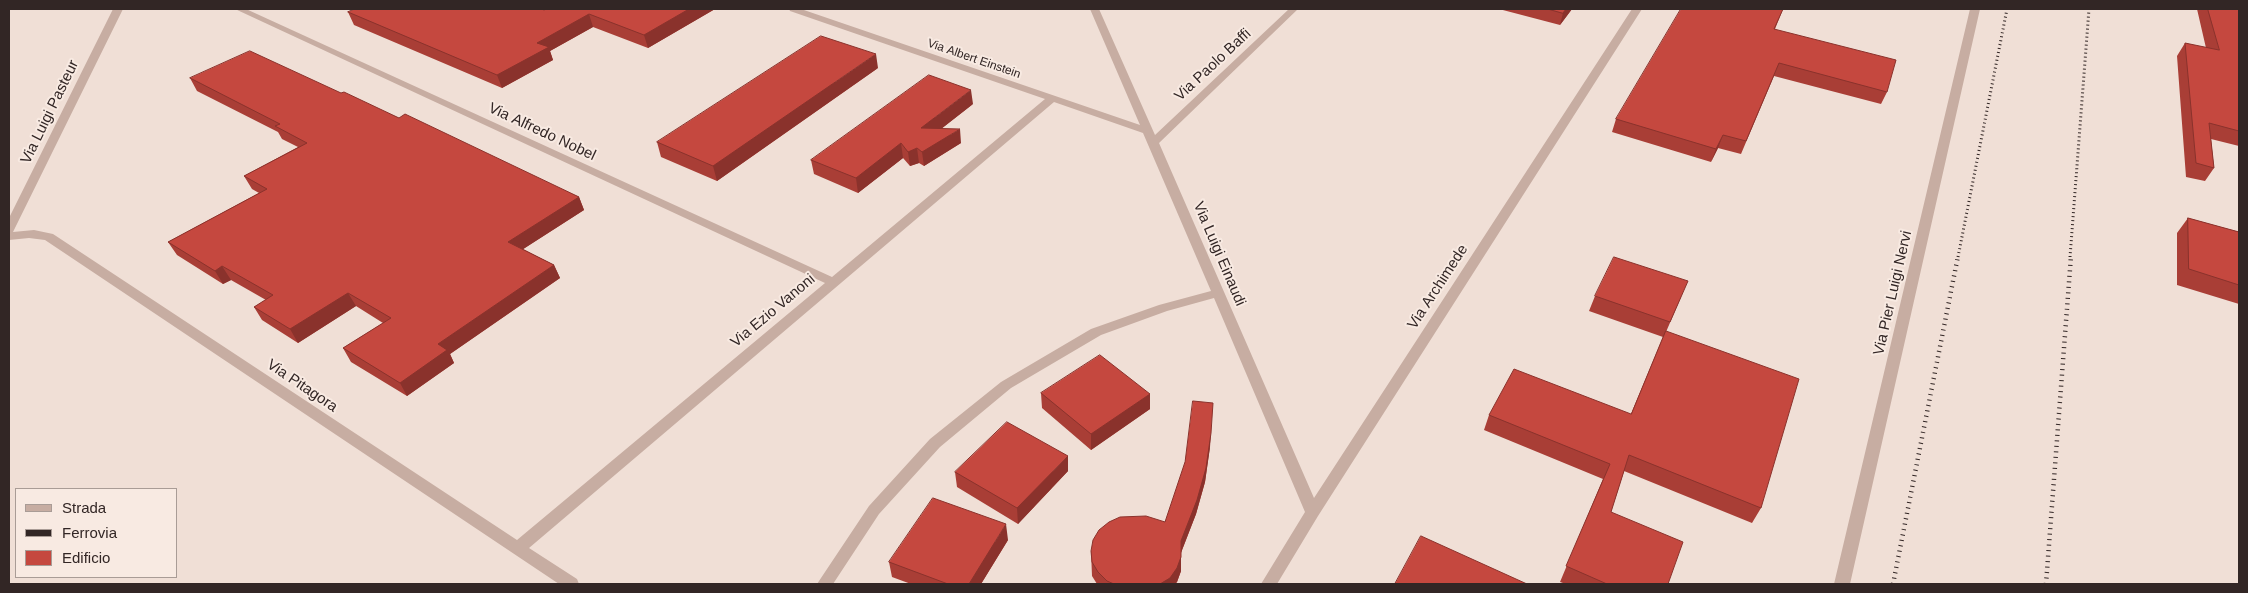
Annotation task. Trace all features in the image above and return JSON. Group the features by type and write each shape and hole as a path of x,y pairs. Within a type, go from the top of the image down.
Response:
{"street":[{"name":"Via Luigi Pasteur","path":"9,230 118,9"},
{"name":"Via Alfredo Nobel","path":"239,9 833,282"},
{"name":"Via Albert Einstein","path":"793,9 1051,99 1151,137"},
{"name":"Via Luigi Einaudi","path":"1095,9 1313,512"},
{"name":"Via Paolo Baffi","path":"1151,137 1294,9"},
{"name":"Via Archimede","path":"1269,584 1313,512 1636,9"},
{"name":"Via Pier Luigi Nervi","path":"1842,584 1976,9"},
{"name":"Via Ezio Vanoni","path":"516,549 1051,99"},
{"name":"Via Pitagora","path":"9,236 39,234 49,237 571,584"},
{"path":"824,584 874,510 935,443 1006,384 1096,332 1163,308 1218,293"}],"building":[{"path":"355,9 689,9 644,35 589,14 537,43 549,47 497,75 348,12"},
{"path":"1548,9 1566,9 1563,13"},
{"path":"1681,9 1783,9 1774,29 1896,60 1887,92 1779,63 1746,141 1723,135 1716,149 1616,119"},
{"path":"2208,9 2239,9 2239,131 2209,123 2214,168 2196,163 2185,43 2219,50"},
{"path":"821,36 876,54 713,166 657,142"},
{"path":"250,51 399,118 405,114 579,197 508,242 554,265 438,344 447,350 400,383 343,348 391,318 348,293 290,329 254,307 273,295 222,266 215,271 168,242 267,189 244,176 307,143 275,126 280,124 190,78"},
{"path":"929,75 971,90 921,128 960,129 922,152 917,148 908,152 901,143 856,178 811,160"},
{"path":"2188,218 2239,232 2239,285 2189,269"},
{"path":"1614,257 1688,281 1670,322 1595,296"},
{"path":"1666,331 1799,379 1761,508 1629,455 1611,512 1683,542 1668,584 1607,584 1566,566 1610,464 1489,415 1514,369 1631,414"},
{"path":"1100,355 1150,394 1091,434 1041,393"},
{"path":"1193,401 1213,403 1211,433 1206,468 1197,500 1181,541 1181,557 1177,568 1170,578 1160,584 1114,584 1107,581 1092,562 1093,540 1099,530 1109,522 1120,517 1146,516 1165,522 1185,462"},
{"path":"1007,422 1068,456 1017,508 955,472"},
{"path":"933,498 1006,524 969,584 948,584 889,562"},
{"path":"1421,536 1527,584 1395,584"}],"railway":[{"path":"1958,257 2007,9"},
{"path":"2070,257 2089,9"},
{"path":"1893,584 1958,256"},
{"path":"2046,584 2071,256"}]}
